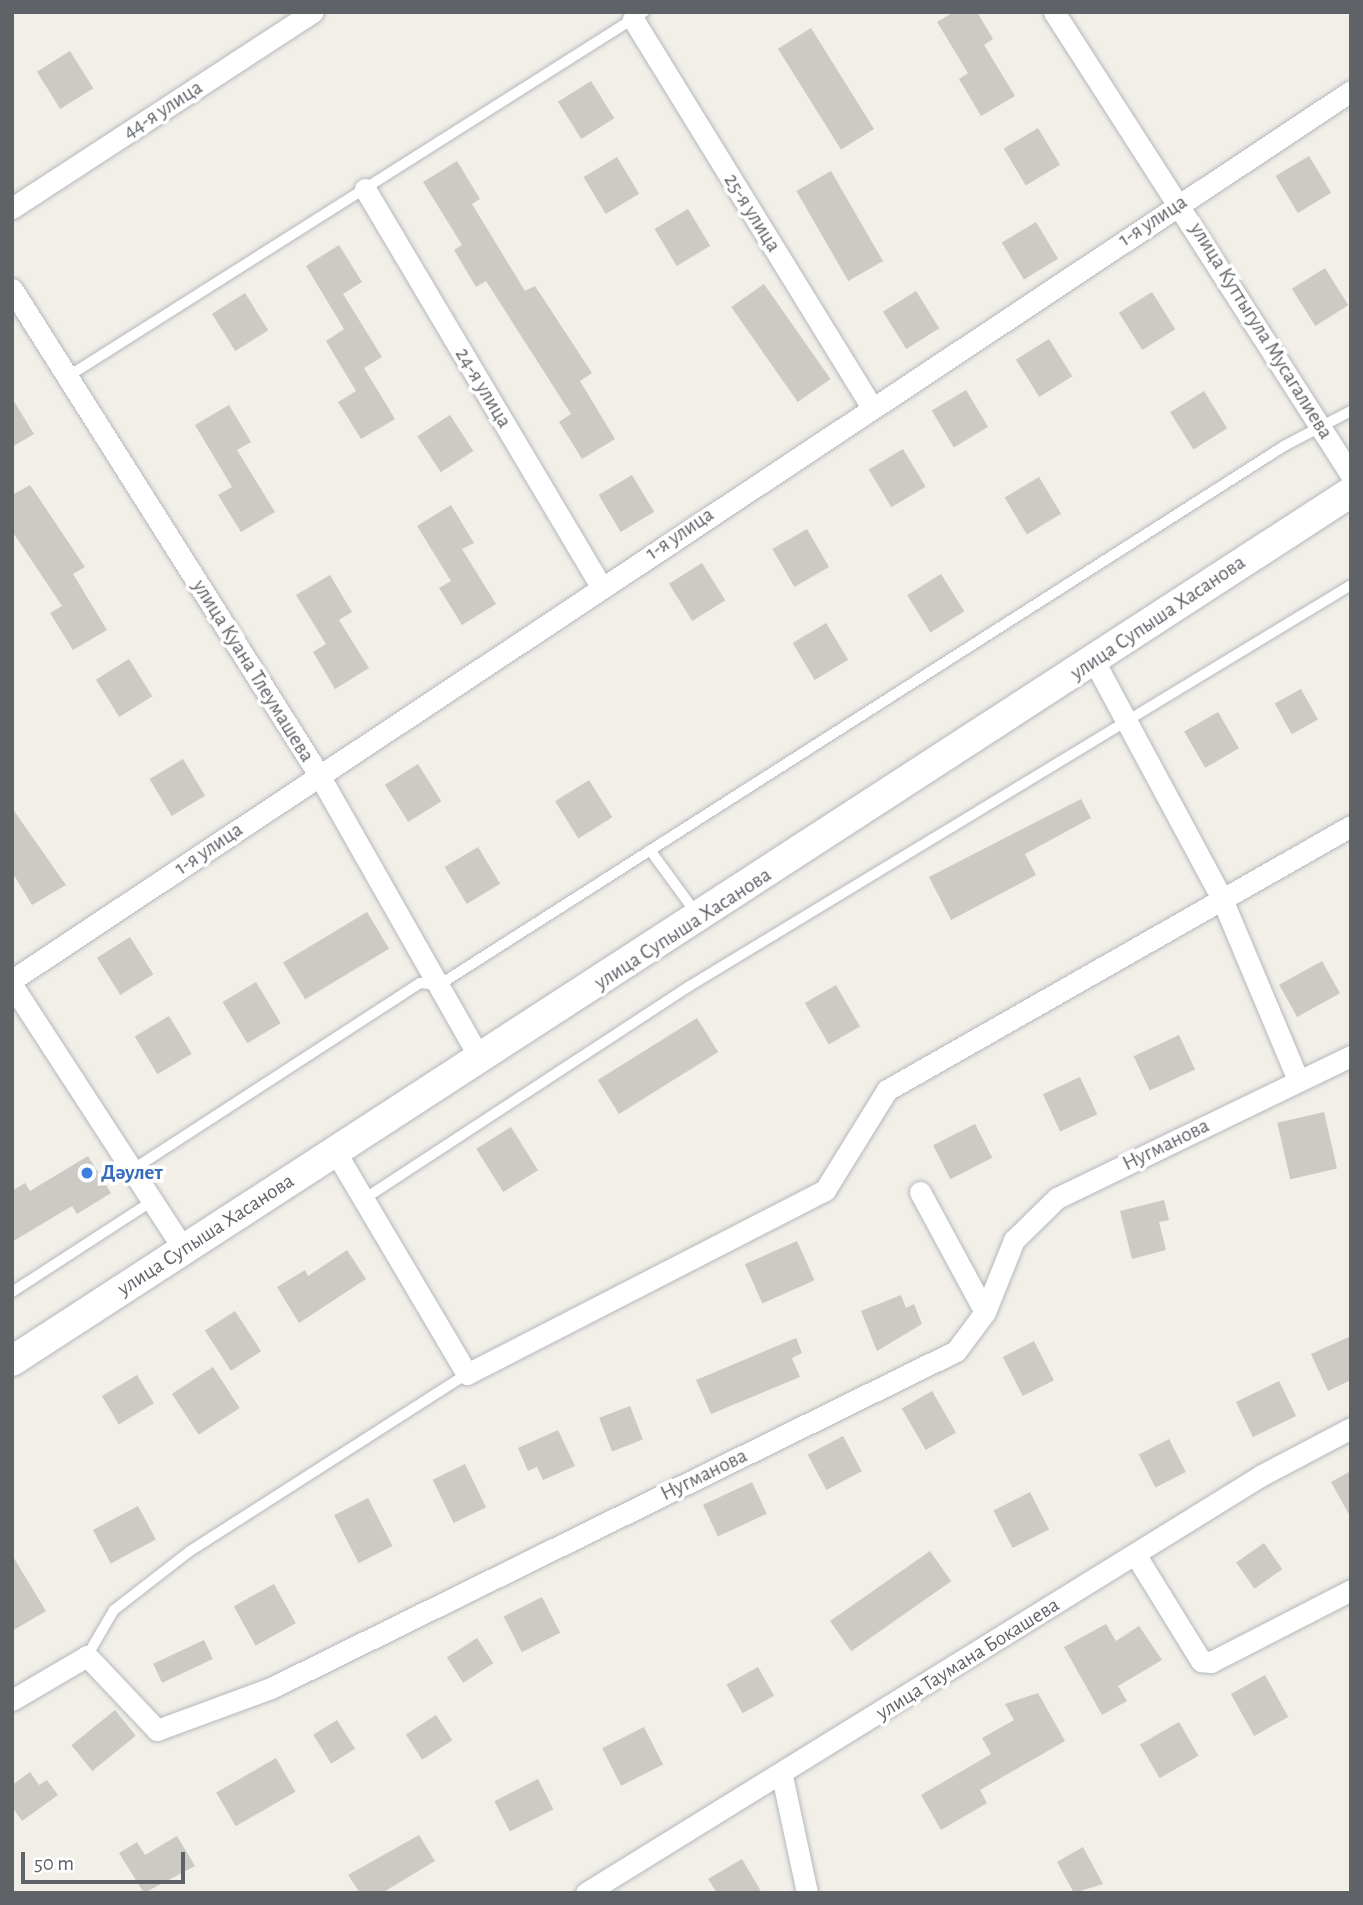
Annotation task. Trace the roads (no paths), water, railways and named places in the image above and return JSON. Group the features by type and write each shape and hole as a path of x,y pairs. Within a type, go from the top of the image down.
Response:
{"street":[{"name":"44-я улица","path":"12,208 313,12"},
{"name":"улица Куттыгула Мусагалиева","path":"1054,12 1181,203 1351,475"},
{"name":"25-я улица","path":"638,16 871,407"},
{"name":"1-я улица","path":"12,983 871,407 1351,91"},
{"name":"24-я улица","path":"365,188 601,587"},
{"name":"улица Куана Тлеумашева","path":"12,289 319,775 481,1060"},
{"name":"улица Супыша Хасанова","path":"12,1361 701,919 1351,492"},
{"path":"1094,661 1222,899 1297,1080"},
{"path":"335,1152 467,1374 825,1191 887,1090 1351,826"},
{"path":"12,983 184,1250"},
{"name":"Нугманова","path":"87,1656 157,1730 271,1688 956,1350 985,1312 1014,1240 1057,1198 1351,1056"},
{"path":"920,1192 985,1312"},
{"name":"улица Таумана Бокашева","path":"586,1893 782,1776 1135,1555 1351,1428"},
{"path":"1135,1555 1201,1661 1210,1662 1351,1591"},
{"path":"12,1700 87,1656"},
{"path":"782,1776 807,1893"}],"lane":[{"path":"67,377 638,16"},
{"path":"132,1170 420,983 439,985 1284,446 1322,430 1351,411"},
{"path":"364,1199 688,987 1127,724 1351,585"},
{"path":"650,850 701,919"},
{"path":"12,1292 152,1200"},
{"path":"87,1656 114,1610 190,1551 467,1374"}],"place":[{"name":"Дәулет","path":"87,1173"}]}
